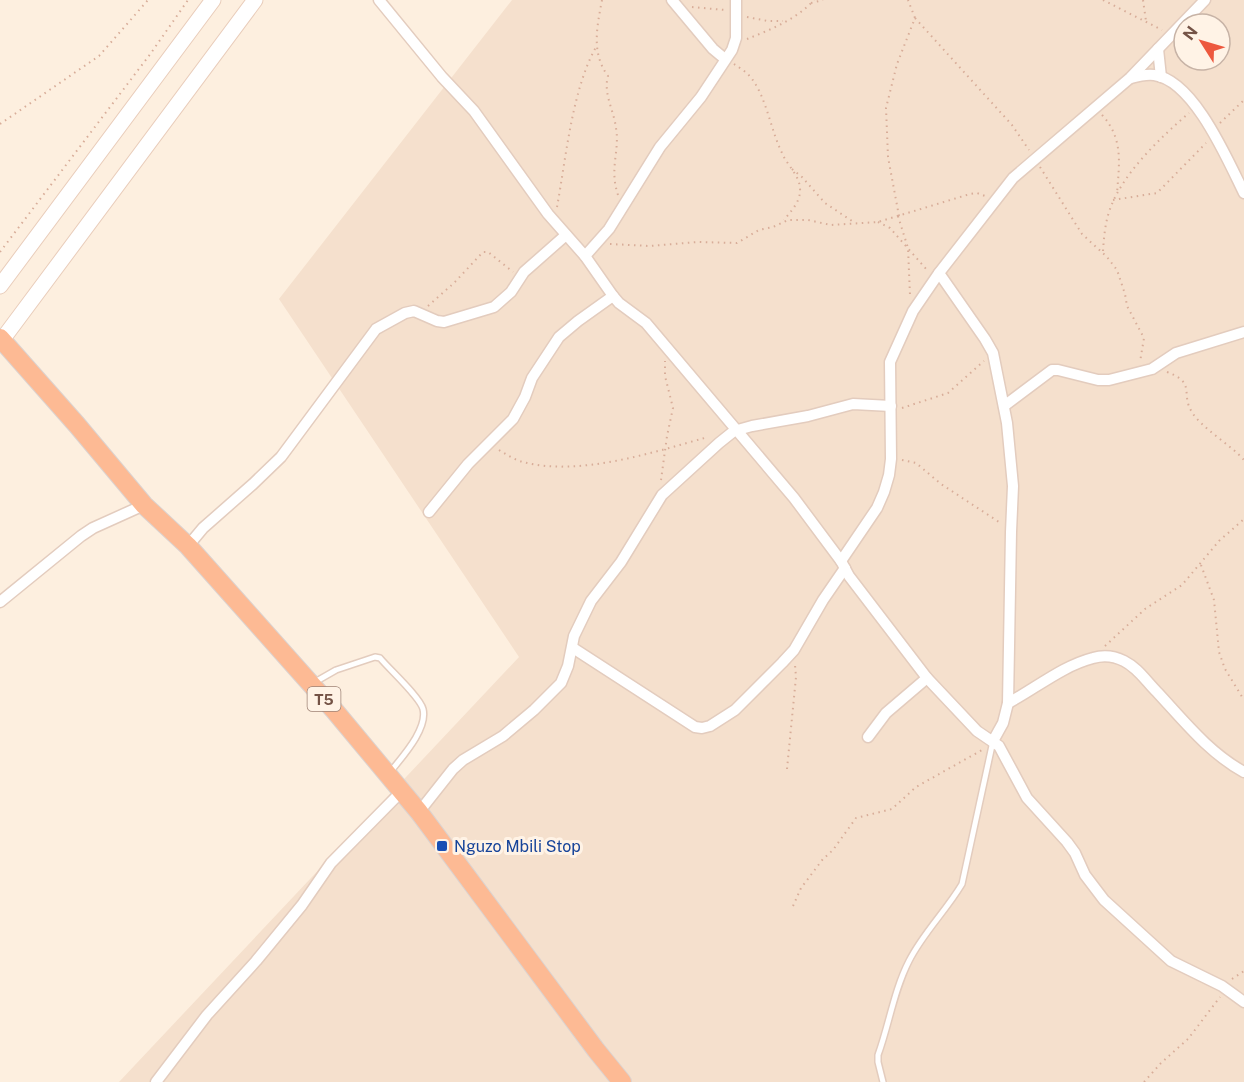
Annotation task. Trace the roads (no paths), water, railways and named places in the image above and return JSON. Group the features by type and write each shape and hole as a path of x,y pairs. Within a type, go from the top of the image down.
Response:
{"highway":[{"name":"T5","path":"1,339 144,505 188,546 311,684 419,812 622,1082"}],"main road":[{"path":"0,286 213,0"},
{"path":"1,339 255,0"}],"street":[{"path":"379,0 442,77 474,111 512,166 554,221 585,256 613,296 646,323 794,498 843,564 849,576 927,678 977,731 1005,755 1027,798 1067,842 1085,874 1104,900 1171,961 1224,987 1244,1002"},
{"path":"573,648 687,722 702,728 717,722 735,710 794,650 877,508 889,475 891,459 890,362 914,311 937,276 1013,178 1130,78 1205,0"},
{"path":"675,3 713,49 725,59"},
{"path":"585,256 622,209 660,147 701,97 735,44 736,5"},
{"path":"1158,49 1161,77"},
{"path":"1130,78 1152,74 1172,82 1195,106 1214,132 1244,193"},
{"path":"188,546 203,528 281,457 376,329 405,313 418,311 428,318 444,322 481,313 494,307 511,292 521,276 566,235"},
{"path":"937,276 993,353 1004,406 1013,471 1008,703 1003,723 992,743"},
{"path":"429,512 468,464 508,426 519,412 532,378 559,338 613,296"},
{"path":"1004,406 1052,370 1098,380 1109,380 1146,370 1176,353 1244,332"},
{"path":"419,812 453,769 463,760 503,736 561,683 573,648 574,636 584,613 621,562 662,495 736,430 808,417 854,404 891,409"},
{"path":"0,602 87,532 144,505"},
{"path":"1008,703 1065,669 1091,658 1111,657 1124,661 1139,672 1197,736 1221,757 1244,772"},
{"path":"868,737 886,713 927,678"},
{"path":"156,1082 207,1015 256,962 302,905 331,863 401,792"}],"lane":[{"path":"311,684 336,670 375,657 380,658 417,699 423,707 424,718 414,740 388,775"},
{"path":"883,1082 878,1055 903,975 925,935 953,900 962,884 992,743"}],"place":[{"name":"Nguzo Mbili Stop","path":"442,846"}]}
